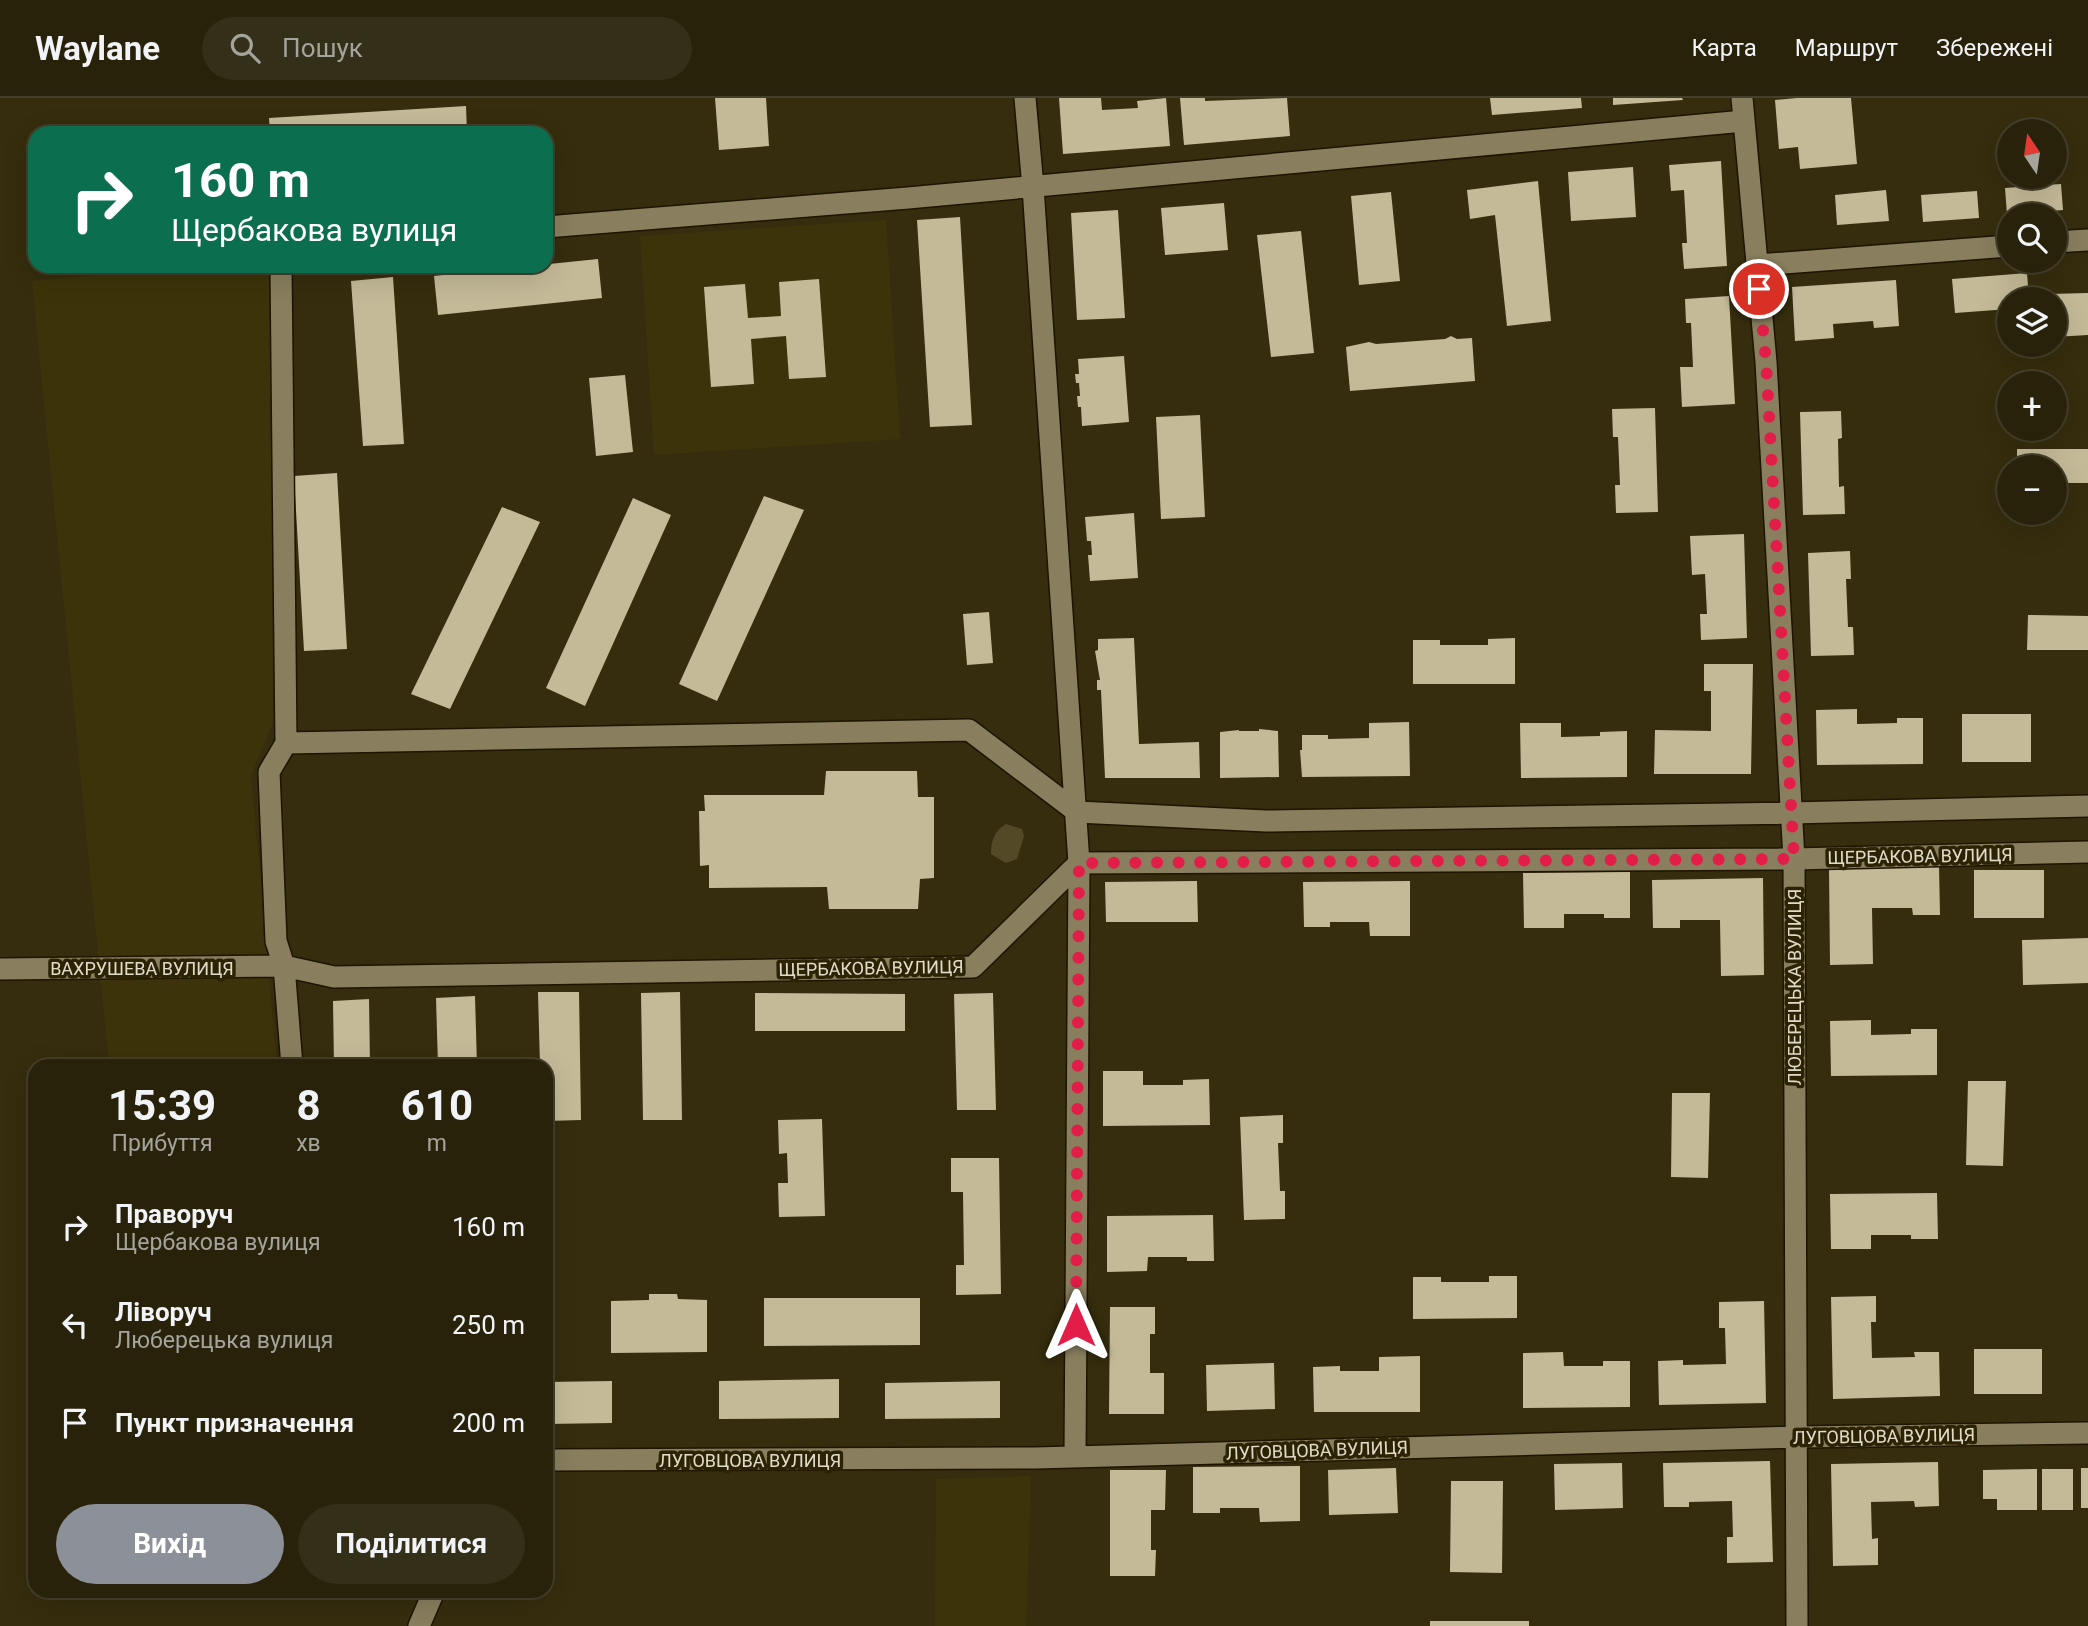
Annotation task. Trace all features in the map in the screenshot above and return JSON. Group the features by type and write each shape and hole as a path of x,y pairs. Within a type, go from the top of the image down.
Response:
{"street":[{"path":"1025,98 1079,863 1075,1457"},
{"name":"ЛЮБЕРЕЦЬКА ВУЛИЦЯ","path":"1742,98 1767,375 1794,859 1797,1626"},
{"path":"553,227 1033,187 1744,121"},
{"path":"2067,241 2088,240"},
{"path":"1757,265 1997,247"},
{"path":"281,273 286,743 269,772 276,941 284,966 291,1059"},
{"path":"286,743 969,730 1077,812 1266,821 2088,806"},
{"name":"ЩЕРБАКОВА ВУЛИЦЯ","path":"284,966 334,977 974,967 1079,863 1794,859 2088,852"},
{"name":"ВАХРУШЕВА ВУЛИЦЯ","path":"0,969 284,966"},
{"name":"ЛУГОВЦОВА ВУЛИЦЯ","path":"553,1460 1075,1457 1797,1437 2088,1433"},
{"path":"419,1626 431,1598"}],"shaded area":[{"path":"886,220 900,439 654,455 640,236"},
{"path":"118,273 272,273 273,722 251,776 276,1059 108,1059 32,281"},
{"path":"1006,824 1022,829 1024,836 1017,859 1006,863 991,854 994,837"},
{"path":"1031,1476 1026,1626 935,1626 936,1479"}],"building":[{"path":"715,98 766,98 769,146 719,150"},
{"path":"1059,98 1101,98 1102,110 1138,108 1137,101 1166,98 1170,146 1063,154"},
{"path":"1180,98 1205,98 1205,101 1287,98 1290,136 1184,145"},
{"path":"1490,98 1581,98 1582,108 1492,115"},
{"path":"1613,98 1682,98 1683,100 1613,105"},
{"path":"1851,98 1857,164 1800,169 1798,147 1779,149 1775,100"},
{"path":"466,106 467,126 270,126 269,118"},
{"path":"1721,161 1727,266 1684,269 1682,243 1687,243 1684,190 1671,191 1669,165"},
{"path":"1633,167 1636,217 1571,221 1568,172"},
{"path":"1538,181 1551,321 1507,326 1495,215 1470,219 1467,190"},
{"path":"2005,189 2061,189 2062,203 2006,203"},
{"path":"1886,190 1889,221 1837,225 1835,195"},
{"path":"1977,191 1979,218 1923,222 1921,195"},
{"path":"1391,192 1400,281 1359,285 1351,196"},
{"path":"1224,203 1228,250 1165,255 1161,208"},
{"path":"1118,210 1125,318 1077,320 1071,213"},
{"path":"960,217 972,425 930,427 917,220"},
{"path":"1301,231 1314,353 1271,357 1257,235"},
{"path":"598,259 602,298 438,315 434,276 463,273 553,273 553,264"},
{"path":"2027,273 2028,287 1997,287 1997,310 1955,313 1952,279"},
{"path":"393,277 404,444 363,446 351,281"},
{"path":"819,279 826,377 789,379 786,336 751,339 754,384 711,387 704,287 745,284 748,318 781,316 779,282"},
{"path":"1896,280 1899,326 1874,328 1873,321 1833,324 1834,338 1795,341 1792,287"},
{"path":"2088,293 2088,335 2067,336 2067,294"},
{"path":"1729,296 1735,404 1682,407 1680,367 1693,367 1691,323 1686,323 1685,299"},
{"path":"1451,336 1457,339 1472,338 1475,381 1350,391 1346,347 1369,342 1376,344 1445,339"},
{"path":"1124,356 1129,422 1082,426 1081,407 1078,407 1077,396 1080,396 1079,383 1076,383 1075,374 1079,374 1078,359"},
{"path":"625,375 633,452 596,456 589,378"},
{"path":"1655,408 1658,512 1616,513 1615,485 1620,485 1618,437 1613,437 1612,409"},
{"path":"1841,411 1842,438 1838,439 1839,487 1844,486 1845,514 1803,515 1800,412"},
{"path":"1200,415 1205,517 1161,519 1156,417"},
{"path":"2017,449 2088,449 2088,483 2067,483 2067,455 2017,455"},
{"path":"337,473 347,649 304,651 294,476"},
{"path":"764,496 804,510 717,701 679,684"},
{"path":"633,498 671,515 585,706 546,688"},
{"path":"502,507 540,522 450,709 411,694"},
{"path":"1134,513 1138,578 1090,581 1088,555 1092,555 1091,541 1087,541 1085,517"},
{"path":"1744,534 1747,638 1701,640 1700,614 1707,614 1705,574 1692,575 1690,536"},
{"path":"1850,551 1851,579 1846,579 1848,627 1853,627 1854,655 1811,656 1808,553"},
{"path":"989,612 993,663 967,665 963,614"},
{"path":"2028,615 2088,616 2088,650 2027,650"},
{"path":"1134,638 1139,744 1199,742 1200,778 1105,778 1101,690 1097,690 1097,680 1100,680 1095,651 1098,650 1098,639"},
{"path":"1515,638 1515,684 1413,684 1413,640 1440,640 1440,645 1488,645 1488,639"},
{"path":"1704,664 1753,664 1751,774 1654,774 1655,730 1711,731 1711,691 1704,691"},
{"path":"1857,709 1857,724 1897,723 1897,718 1923,718 1923,764 1817,765 1816,710"},
{"path":"1962,714 2031,714 2031,762 1962,762"},
{"path":"1409,722 1410,776 1302,777 1302,735 1328,735 1328,739 1369,738 1369,723"},
{"path":"1520,723 1561,723 1561,737 1600,736 1600,732 1627,731 1627,777 1521,778"},
{"path":"1259,729 1278,731 1279,777 1220,778 1220,732"},
{"path":"826,771 917,771 918,797 934,797 934,878 920,879 918,909 829,909 827,887 709,888 709,865 700,866 699,811 705,811 704,795 824,795"},
{"path":"1939,866 1940,915 1913,915 1912,908 1872,908 1873,964 1830,965 1829,868"},
{"path":"1974,870 2044,870 2044,918 1974,918"},
{"path":"1630,872 1630,918 1604,918 1604,914 1564,914 1564,928 1524,928 1523,873"},
{"path":"1763,878 1764,975 1721,976 1720,920 1680,920 1680,928 1653,928 1652,880"},
{"path":"1197,881 1198,922 1106,922 1105,882"},
{"path":"1410,881 1410,936 1370,936 1369,922 1330,922 1330,927 1304,927 1303,882"},
{"path":"2088,938 2088,983 2023,985 2022,940"},
{"path":"538,992 579,992 581,1120 553,1121 553,1059 540,1059"},
{"path":"680,992 682,1120 643,1120 641,993"},
{"path":"755,993 905,994 905,1031 755,1031"},
{"path":"993,993 996,1110 957,1110 954,994"},
{"path":"475,996 477,1059 438,1059 436,998"},
{"path":"369,999 370,1059 334,1059 333,1001"},
{"path":"1871,1020 1871,1035 1911,1034 1911,1029 1937,1029 1937,1075 1831,1076 1830,1021"},
{"path":"1103,1071 1143,1071 1143,1085 1183,1085 1183,1080 1209,1079 1210,1125 1103,1126"},
{"path":"1968,1081 2006,1081 2003,1166 1966,1165"},
{"path":"1672,1093 1710,1093 1708,1178 1671,1177"},
{"path":"1283,1115 1283,1143 1278,1143 1280,1191 1285,1191 1285,1219 1244,1220 1240,1117"},
{"path":"822,1119 825,1216 779,1217 778,1183 788,1183 787,1153 779,1154 778,1120"},
{"path":"951,1158 999,1158 1001,1294 956,1295 956,1265 964,1265 963,1192 951,1192"},
{"path":"1937,1193 1938,1239 1911,1239 1911,1235 1871,1235 1871,1249 1831,1249 1830,1194"},
{"path":"1213,1215 1214,1261 1187,1261 1187,1257 1148,1257 1147,1271 1107,1272 1107,1216"},
{"path":"1489,1276 1517,1276 1517,1318 1413,1319 1413,1277 1441,1277 1441,1282 1489,1282"},
{"path":"649,1294 677,1294 678,1299 707,1300 707,1352 611,1353 611,1301 649,1300"},
{"path":"1876,1296 1876,1322 1871,1322 1872,1358 1915,1357 1914,1352 1939,1352 1940,1396 1833,1399 1831,1297"},
{"path":"764,1298 920,1298 920,1345 764,1346"},
{"path":"1764,1301 1766,1403 1659,1405 1658,1361 1683,1360 1683,1365 1726,1364 1725,1328 1719,1328 1719,1302"},
{"path":"1110,1307 1155,1307 1155,1334 1150,1334 1150,1373 1164,1373 1164,1414 1109,1414"},
{"path":"1974,1349 2042,1349 2042,1394 1974,1394"},
{"path":"1563,1352 1564,1366 1603,1366 1603,1361 1630,1361 1630,1407 1523,1408 1523,1353"},
{"path":"1420,1356 1420,1412 1314,1412 1313,1367 1340,1366 1340,1371 1379,1371 1379,1357"},
{"path":"1274,1363 1275,1409 1207,1411 1206,1365"},
{"path":"839,1379 839,1418 719,1419 719,1381"},
{"path":"612,1381 612,1423 553,1424 553,1382"},
{"path":"1000,1381 1000,1418 885,1419 885,1383"},
{"path":"1770,1461 1773,1562 1727,1563 1727,1537 1733,1537 1732,1501 1689,1502 1689,1507 1664,1507 1663,1463"},
{"path":"1938,1462 1939,1506 1915,1507 1914,1501 1871,1502 1872,1539 1878,1538 1878,1565 1833,1566 1831,1464"},
{"path":"1622,1463 1623,1508 1555,1510 1554,1464"},
{"path":"1300,1466 1300,1521 1260,1522 1259,1508 1220,1508 1220,1513 1193,1513 1193,1467"},
{"path":"1396,1468 1398,1513 1329,1515 1328,1470"},
{"path":"2081,1468 2088,1468 2088,1508 2081,1508"},
{"path":"2037,1469 2037,1510 1997,1510 1997,1499 1983,1499 1983,1470"},
{"path":"2042,1469 2073,1469 2073,1510 2042,1510"},
{"path":"1110,1470 1166,1470 1165,1510 1151,1510 1151,1550 1156,1550 1155,1576 1110,1576"},
{"path":"1451,1481 1503,1481 1502,1573 1450,1572"},
{"path":"1430,1621 1529,1621 1529,1626 1430,1626"}],"route":[{"path":"1076,1325 1079,863 1794,859 1766,362 1759,289"}]}
